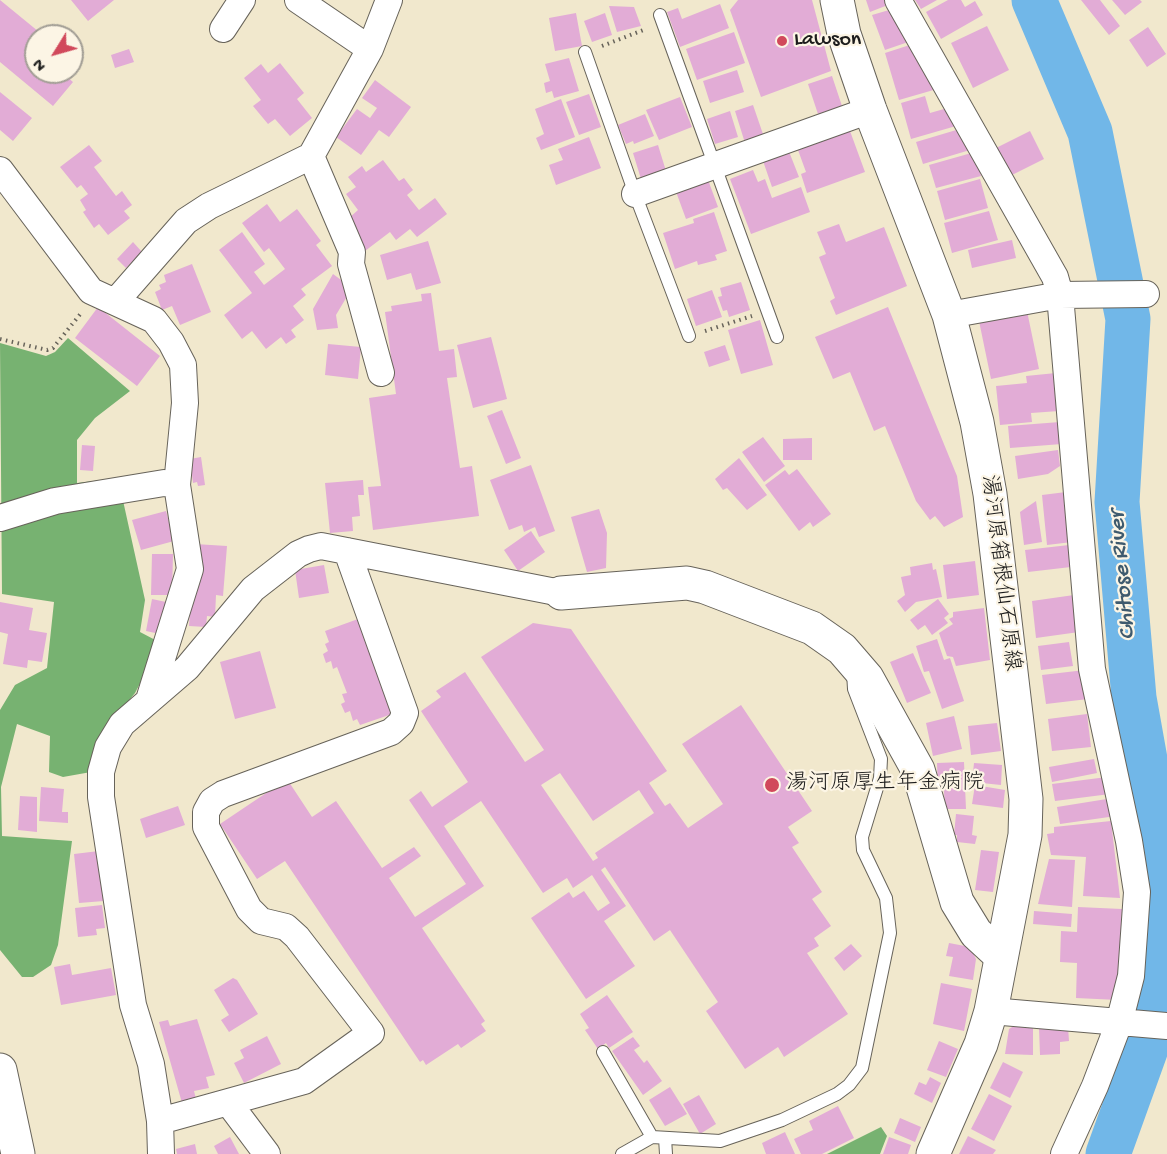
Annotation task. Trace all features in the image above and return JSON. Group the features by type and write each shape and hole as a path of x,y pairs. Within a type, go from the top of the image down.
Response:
{"main road":[{"name":"湯河原箱根仙石原線","path":"837,0 844,34 870,110 949,315 976,422 990,494 1026,799 1025,835 991,1011 981,1044 933,1154"},
{"path":"561,593 687,583 705,586 812,628 842,649 867,678 918,770 957,902 976,933 1001,956"},
{"path":"0,1070 18,1154"}],"street":[{"path":"223,29 242,0"},
{"path":"298,0 370,49"},
{"path":"106,297 186,221 209,206 311,156 370,49 389,0"},
{"path":"898,0 1066,295 1092,669 1129,841 1137,892 1131,976 1122,1023 1064,1154"},
{"path":"635,194 870,110"},
{"path":"311,156 352,252 351,264 381,373"},
{"path":"0,170 91,291 154,320 171,342 183,365 185,403 177,485 190,569 148,701"},
{"path":"949,315 1066,295 1146,294"},
{"path":"0,518 55,501 164,483 177,485"},
{"path":"161,1154 160,1121 151,1064 133,1005 100,797 101,772 108,747 122,724 187,668 253,589 298,554 321,546 561,593"},
{"path":"160,1121 304,1081 371,1034 297,937 286,927 261,921 249,909 206,827 206,812 212,801 223,794 391,732 401,723 405,713 347,551"},
{"path":"991,1011 1167,1026"},
{"path":"228,1102 267,1154"}],"lane":[{"path":"662,19 713,166 777,337"},
{"path":"585,52 635,194 689,336"},
{"path":"622,1154 659,1138 708,1148 720,1141 801,1111 837,1094 849,1085 862,1068 890,933 886,898 863,850 862,837 880,778 881,759 854,689 853,662"},
{"path":"603,1052 659,1138 666,1154"}],"path":[{"path":"585,52 662,19"},
{"path":"0,339 47,351 53,348 106,297"},
{"path":"689,336 767,311"}],"green space":[{"path":"68,338 130,391 95,418 77,440 77,483 118,478 145,600 140,632 161,643 135,693 113,720 91,772 63,777 49,772 50,736 17,724 1,787 2,836 72,841 58,945 51,965 33,977 22,977 0,950 0,710 15,685 47,668 54,602 2,594 0,343 46,356 55,352"},
{"path":"881,1127 887,1136 880,1154 827,1154"}],"building":[{"path":"0,0 29,24 24,24 24,82 0,62"},
{"path":"71,0 114,0 88,21"},
{"name":"Lawson","path":"738,0 812,0 831,71 761,97 730,10"},
{"path":"866,0 891,0 893,3 870,12"},
{"path":"915,0 937,0 921,9"},
{"path":"948,0 961,0 965,7 975,1 983,15 941,39 926,12"},
{"path":"1081,0 1100,0 1120,26 1109,35"},
{"path":"1112,0 1140,0 1142,2 1125,15"},
{"path":"720,4 729,28 680,47 667,12 678,8 682,19"},
{"path":"609,6 634,7 641,26 617,32"},
{"path":"896,8 914,40 885,50 872,15"},
{"path":"576,13 582,46 555,51 549,18"},
{"path":"605,13 612,35 592,42 584,21"},
{"path":"987,26 1009,70 973,88 951,43"},
{"path":"1148,27 1166,54 1147,67 1129,40"},
{"path":"734,32 745,63 697,80 686,49"},
{"path":"916,43 937,89 899,100 885,53"},
{"path":"129,49 134,62 115,68 111,55"},
{"path":"569,58 579,91 554,98 552,91 546,93 544,83 550,81 545,64"},
{"path":"280,63 304,93 297,99 312,118 290,136 275,119 268,124 253,106 261,100 244,78 261,64 268,73"},
{"path":"737,70 744,92 710,103 703,81"},
{"path":"832,76 842,106 818,114 808,84"},
{"path":"375,80 411,107 389,137 379,130 361,155 336,137 357,109 370,118 377,108 362,98"},
{"path":"26,84 71,84 53,106"},
{"path":"0,92 32,118 13,141 0,130"},
{"path":"589,94 601,127 579,135 566,102"},
{"path":"925,96 930,113 951,107 956,126 911,139 901,103"},
{"path":"680,97 692,127 659,140 646,110"},
{"path":"561,99 575,137 541,150 536,138 544,134 535,109"},
{"path":"753,105 764,137 745,143 735,111"},
{"path":"730,111 738,137 715,144 707,119"},
{"path":"645,114 654,136 634,144 633,141 626,144 618,125"},
{"path":"963,128 970,150 923,164 916,142"},
{"path":"850,131 865,172 807,193 801,174 806,172 798,150"},
{"path":"1030,131 1044,159 1006,178 992,150"},
{"path":"589,137 601,168 556,185 549,165 563,160 558,149"},
{"path":"89,145 102,161 94,167 116,196 122,191 132,205 124,211 130,218 108,235 99,224 94,228 83,212 86,210 80,200 88,194 81,185 77,188 60,167"},
{"path":"658,145 666,171 641,179 633,153"},
{"path":"788,149 799,177 772,187 762,158"},
{"path":"975,152 981,176 936,188 929,165"},
{"path":"383,160 399,181 404,178 413,190 407,195 419,210 435,198 447,214 417,237 410,229 396,240 390,232 365,251 348,219 358,210 346,194 356,187 348,177 362,166 366,172"},
{"path":"753,170 758,182 765,179 772,198 801,187 810,212 751,234 730,179"},
{"path":"707,177 718,207 686,219 675,189"},
{"path":"980,179 988,208 945,220 937,191"},
{"path":"267,204 280,222 297,209 321,241 316,245 332,266 301,289 306,295 293,306 304,320 291,330 296,337 286,344 281,337 266,349 252,331 242,339 224,315 252,293 219,250 242,232 265,264 254,272 264,285 285,269 269,248 264,252 242,223"},
{"path":"989,211 998,240 952,253 944,223"},
{"path":"714,212 727,251 715,255 717,260 698,265 697,261 675,269 663,233 694,223 693,219"},
{"path":"839,224 846,242 884,227 907,286 836,315 830,301 835,298 819,257 826,254 817,232"},
{"path":"1012,240 1016,258 972,268 968,250"},
{"path":"428,241 441,283 416,290 411,273 387,280 380,255"},
{"path":"133,242 142,252 126,268 117,259"},
{"path":"192,264 211,312 180,325 172,306 162,310 155,292 161,289 159,285 166,282 164,275"},
{"path":"333,274 352,288 336,315 338,328 317,330 313,309"},
{"path":"741,282 750,310 729,317 727,310 723,311 718,297 722,296 720,288"},
{"path":"712,290 722,317 696,326 687,299"},
{"path":"431,293 439,351 454,349 457,377 447,378 460,468 472,466 479,516 373,530 368,487 381,486 369,398 396,394 385,312 392,311 391,306 422,301 421,294"},
{"path":"98,307 160,356 137,386 75,338"},
{"path":"888,307 957,476 963,517 944,527 935,516 930,520 916,501 885,426 874,431 850,372 833,379 815,337"},
{"path":"1027,311 1039,369 991,379 979,321"},
{"path":"760,320 773,365 741,374 728,330"},
{"path":"491,337 507,399 473,408 457,345"},
{"path":"328,344 361,347 358,379 325,375"},
{"path":"725,345 730,360 709,367 704,352"},
{"path":"1056,373 1059,411 1031,413 1032,422 1000,425 996,386 1027,383 1026,376"},
{"path":"502,410 521,458 506,464 487,416"},
{"path":"1060,422 1062,444 1010,448 1008,426"},
{"path":"763,437 785,466 764,482 742,452"},
{"path":"812,438 812,460 783,460 783,439"},
{"path":"82,445 95,446 93,471 80,470"},
{"path":"1058,450 1060,466 1048,474 1018,479 1015,456"},
{"path":"201,457 205,485 198,486 197,482 193,483 190,459"},
{"path":"739,458 767,495 747,510 727,488 723,490 715,479"},
{"path":"531,465 555,531 539,537 535,527 524,532 522,525 509,530 490,480"},
{"path":"797,469 831,514 813,527 810,522 799,531 765,485 785,470 789,475"},
{"path":"363,480 364,495 358,495 360,516 352,517 353,531 330,533 325,483"},
{"path":"1066,492 1072,542 1047,545 1042,495"},
{"path":"1036,501 1042,542 1024,545 1020,512"},
{"path":"599,509 607,533 606,568 587,572 571,517"},
{"path":"166,511 174,541 141,550 132,520"},
{"path":"531,531 545,552 518,571 504,550"},
{"path":"195,544 227,546 223,596 216,595 215,617 207,616 206,627 189,626"},
{"path":"1069,545 1071,567 1028,572 1025,550"},
{"path":"152,554 173,554 172,595 151,595"},
{"path":"975,561 979,595 947,599 943,565"},
{"path":"932,563 933,570 936,569 942,597 916,602 905,612 897,601 905,595 901,577 911,575 910,567"},
{"path":"324,565 329,593 299,598 295,570"},
{"path":"1074,595 1079,632 1036,638 1032,601"},
{"path":"152,599 166,602 160,634 146,631"},
{"path":"938,599 949,614 944,618 948,623 932,635 925,625 918,630 910,620"},
{"path":"0,602 33,608 29,630 47,633 42,662 28,660 27,668 3,664 8,634 0,632"},
{"path":"984,608 990,660 956,666 953,657 947,656 939,633 953,624 949,619 953,617 953,612"},
{"path":"358,619 392,714 360,725 357,719 353,721 350,711 345,713 341,704 345,702 342,694 347,693 337,667 333,669 331,661 326,663 323,654 328,651 325,644 329,642 325,631"},
{"path":"533,623 571,629 667,771 649,783 665,806 670,803 688,828 723,804 682,744 741,705 812,811 788,827 799,843 792,847 822,892 812,899 831,926 814,938 819,946 807,953 848,1014 784,1057 778,1047 745,1069 706,1011 718,1002 670,930 654,941 605,867 601,870 626,906 604,921 635,966 586,999 531,918 569,892 573,898 584,891 598,911 610,903 592,875 573,888 567,878 543,893 481,801 444,826 484,886 422,928 485,1021 481,1024 486,1031 461,1048 458,1044 426,1065 423,1060 420,1062 285,861 257,879 220,824 287,779 312,817 336,801 382,868 414,847 421,856 389,878 415,917 466,884 409,800 421,791 432,807 468,782 421,711 441,697 436,691 465,672 525,762 544,750 481,657","holes":["560,773 593,821 639,790 654,813 595,853 598,858 593,861 541,785"]},
{"path":"937,639 944,660 950,658 964,701 942,709 929,671 924,672 916,646"},
{"path":"1069,642 1073,666 1041,670 1038,646"},
{"path":"260,651 276,708 235,719 220,662"},
{"path":"913,653 931,693 907,703 890,662"},
{"path":"1085,670 1088,699 1046,704 1042,675"},
{"path":"1087,714 1091,747 1052,751 1048,719"},
{"path":"954,716 962,749 933,756 926,723"},
{"path":"997,723 1001,751 971,755 968,726"},
{"path":"1094,759 1097,773 1052,782 1049,767"},
{"path":"964,762 966,809 945,809 944,791 938,792 937,763"},
{"path":"974,763 1002,765 1001,785 972,782"},
{"path":"1107,777 1110,794 1055,801 1052,784"},
{"path":"975,785 1005,790 1003,808 972,804"},
{"path":"41,787 64,789 62,812 68,812 68,823 39,821"},
{"path":"20,796 37,797 37,832 18,830"},
{"path":"1113,798 1116,816 1060,824 1057,807"},
{"path":"178,806 185,825 146,838 140,819"},
{"path":"956,814 974,816 972,835 977,836 975,844 957,842 957,835 954,835"},
{"path":"1111,821 1120,898 1083,896 1086,857 1051,855 1047,834 1054,833 1054,827"},
{"path":"981,850 999,852 993,892 975,890"},
{"path":"99,851 104,901 79,903 74,854"},
{"path":"1049,859 1075,860 1072,907 1038,904"},
{"path":"102,905 105,928 96,929 97,935 78,937 75,908"},
{"path":"1078,907 1122,909 1118,1000 1076,998 1077,963 1060,962 1061,931 1077,932"},
{"path":"1034,911 1072,914 1071,927 1033,924"},
{"path":"949,943 970,947 976,959 973,980 949,976 953,957 946,956"},
{"path":"851,944 862,956 844,971 834,958"},
{"path":"70,964 72,975 111,968 116,995 61,1005 54,967"},
{"path":"233,978 237,980 258,1014 229,1032 221,1020 229,1015 214,990"},
{"path":"941,983 972,989 964,1031 933,1024"},
{"path":"607,995 633,1032 609,1048 606,1043 598,1049 585,1030 589,1028 580,1014"},
{"path":"197,1019 215,1075 206,1077 209,1088 194,1091 196,1099 182,1103 159,1022 168,1020 170,1026"},
{"path":"1017,1024 1033,1024 1033,1055 1005,1054 1009,1029"},
{"path":"1068,1027 1069,1041 1060,1042 1060,1054 1040,1055 1039,1028"},
{"path":"267,1036 281,1064 244,1083 234,1063 244,1058 240,1050"},
{"path":"633,1037 640,1046 634,1050 644,1063 647,1060 662,1081 643,1095 612,1051"},
{"path":"939,1041 958,1049 946,1077 927,1070"},
{"path":"1003,1062 1023,1072 1010,1098 990,1088"},
{"path":"930,1077 941,1083 932,1103 914,1094 919,1082 926,1085"},
{"path":"670,1087 687,1114 665,1126 649,1100"},
{"path":"989,1094 1012,1106 994,1141 971,1129"},
{"path":"699,1095 716,1124 700,1134 683,1104"},
{"path":"838,1106 854,1138 822,1154 801,1154 794,1139 813,1130 809,1121"},
{"path":"900,1118 921,1127 915,1142 894,1133"},
{"path":"785,1132 795,1154 766,1154 762,1143"},
{"path":"968,1136 996,1150 993,1154 959,1154"},
{"path":"230,1137 239,1154 218,1154 214,1146"},
{"path":"889,1137 911,1145 908,1154 883,1154"},
{"path":"195,1144 197,1154 177,1154 176,1149"}],"waterway":[{"name":"Chitose River","path":"1034,0 1090,132 1128,319 1117,502 1134,698 1156,821 1166,922 1165,985 1149,1040 1108,1154"}],"place":[{"name":"Lawson","path":"782,41"},
{"name":"湯河原厚生年金病院","path":"772,785"}]}
